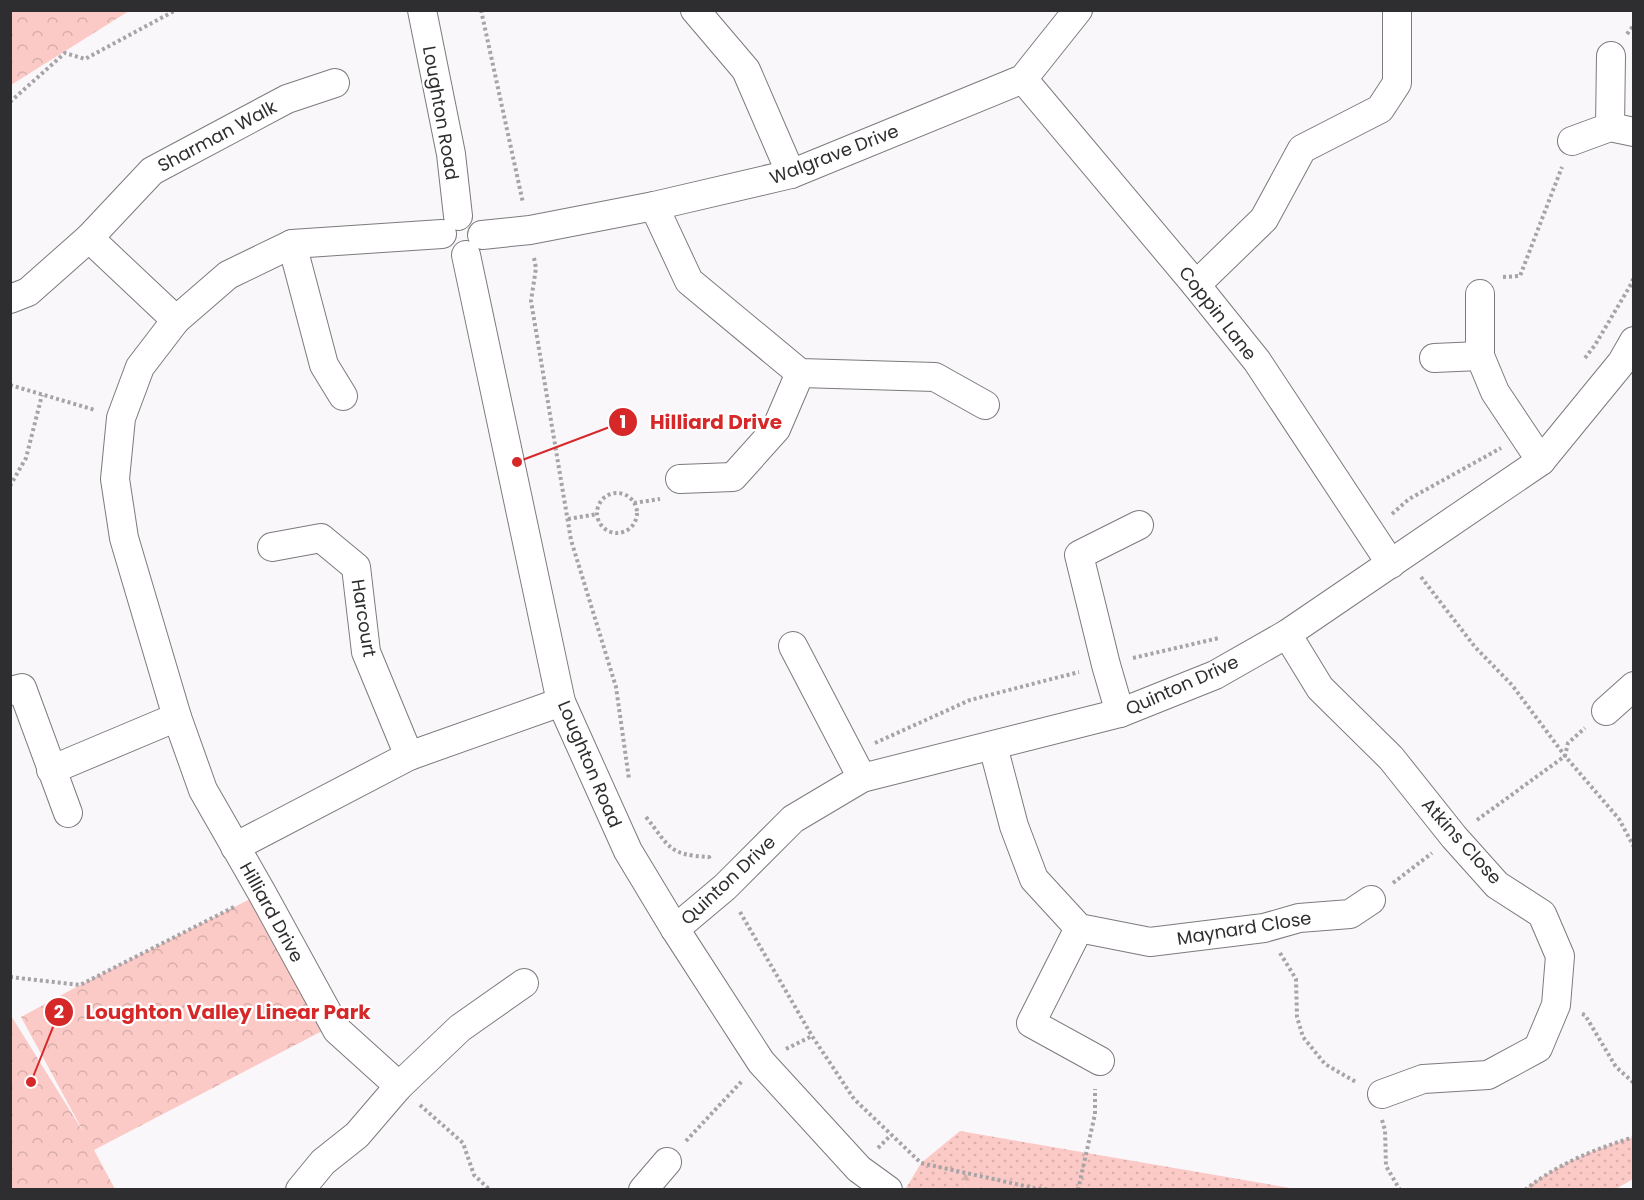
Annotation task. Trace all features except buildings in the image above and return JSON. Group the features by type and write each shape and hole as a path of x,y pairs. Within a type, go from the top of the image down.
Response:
{"street":[{"name":"Loughton Road","path":"422,10 451,154 450,225"},
{"path":"695,10 746,70 791,174"},
{"name":"Walgrave Drive","path":"474,245 530,230 654,206 791,174 1023,79 1078,10"},
{"path":"1196,285 1263,219 1302,149 1380,109 1397,83 1397,10"},
{"path":"1572,141 1622,129 1611,56"},
{"name":"Coppin Lane","path":"1023,79 1257,361 1370,533 1397,560"},
{"name":"Sharman Walk","path":"10,300 28,292 89,238 152,171 287,99 335,83"},
{"path":"654,206 689,281 800,373 935,377 985,405"},
{"path":"450,225 472,218 477,223 474,245"},
{"name":"Hilliard Drive","path":"399,1086 337,1030 203,789 177,717 124,538 115,479 122,418 140,367 176,320 228,275 292,244 450,225"},
{"path":"89,238 176,320"},
{"path":"292,244 324,365 343,396"},
{"name":"Loughton Road","path":"474,245 561,702 628,851 675,929 761,1062 859,1169 888,1190"},
{"path":"1480,294 1480,356 1495,392 1522,436 1541,461"},
{"path":"1434,358 1480,356"},
{"name":"Quinton Drive","path":"675,929 725,887 793,819 856,766 993,746 1120,713 1215,675 1287,634 1541,461 1630,357"},
{"path":"680,479 733,477 776,429 800,373"},
{"path":"1120,713 1075,546 1139,525"},
{"name":"Harcourt","path":"272,546 321,538 356,567 366,652 409,756"},
{"name":"Atkins Close","path":"1287,634 1320,688 1391,758 1454,837 1497,885 1542,914 1560,956 1556,1005 1538,1048 1488,1075 1423,1079 1374,1098"},
{"path":"793,646 856,766"},
{"path":"1606,711 1634,686"},
{"path":"10,691 22,688 68,813"},
{"path":"236,847 409,756 561,702"},
{"path":"51,770 177,717"},
{"path":"993,746 1014,826 1034,879 1079,928 1032,1023 1100,1061"},
{"name":"Maynard Close","path":"1079,928 1150,942 1264,928 1299,918 1350,914 1371,900"},
{"path":"300,1190 323,1162 357,1135 399,1086 460,1028 524,983"},
{"path":"643,1190 667,1162"}],"path":[{"path":"10,102 65,53 85,59 176,10"},
{"path":"481,10 530,230 536,268 531,301 571,540 616,687 630,788"},
{"path":"1480,294 1480,279 1520,276 1572,141"},
{"path":"1581,363 1595,345 1634,277"},
{"path":"10,385 122,418"},
{"path":"10,486 26,458 42,395"},
{"path":"1370,533 1409,499 1522,436"},
{"path":"618,493 630,498 637,509 637,515 631,527 619,532 613,532 602,526 597,514 601,501 611,494 618,493"},
{"path":"568,519 597,514"},
{"path":"1397,560 1512,685 1565,756 1619,819 1634,847"},
{"path":"856,766 970,700 1229,636"},
{"path":"1371,900 1565,756 1568,743 1606,711"},
{"path":"645,816 671,849 686,856 709,857 812,1036 854,1099 921,1163 1034,1188 1053,1190"},
{"path":"10,977 80,985 262,893"},
{"path":"1264,928 1296,979 1297,1017 1303,1037 1325,1064 1353,1079 1374,1098 1385,1130 1386,1166 1400,1190"},
{"path":"1556,1005 1585,1014 1616,1067 1634,1083"},
{"path":"667,1162 761,1062 812,1036"},
{"path":"1078,1190 1095,1114 1095,1085 1100,1061"},
{"path":"399,1086 463,1143 474,1175 490,1190"},
{"path":"1525,1190 1540,1178 1596,1149 1634,1137"}],"green space":[{"path":"11,10 129,10 129,11 11,85"},
{"path":"262,893 326,1029 94,1150 115,1189 11,1190 10,1014 84,1133 21,1017"},
{"path":"960,1131 1296,1189 1053,1189 1034,1188 963,1173 966,1189 905,1190 921,1163"},
{"path":"1633,1137 1633,1179 1616,1189 1525,1189 1550,1172 1577,1158"},
{"path":"963,1173 1034,1188 1053,1189 966,1189"}],"place":[{"name":"Hilliard Drive","path":"517,462"},
{"name":"Loughton Valley Linear Park","path":"31,1082"}]}
